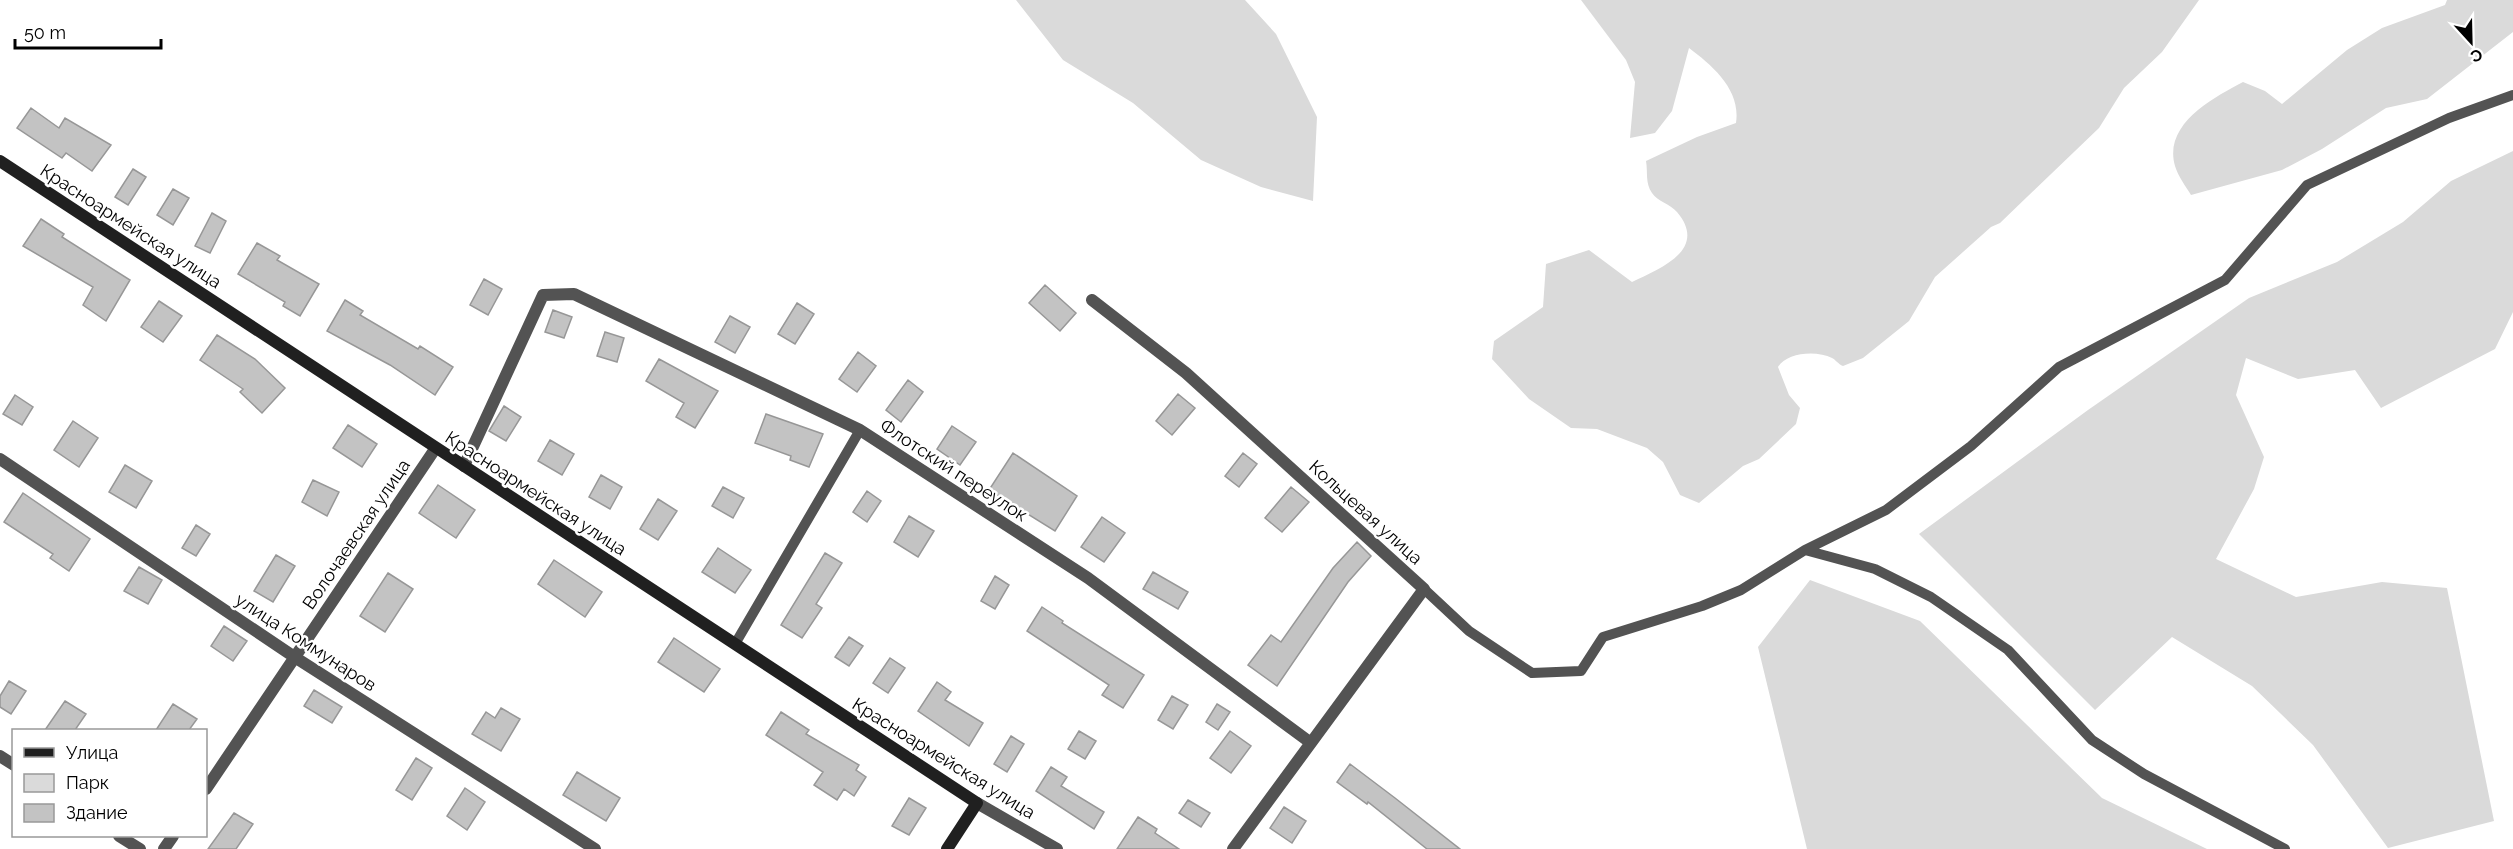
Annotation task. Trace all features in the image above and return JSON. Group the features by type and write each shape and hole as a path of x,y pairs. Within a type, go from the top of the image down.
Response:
{"street":[{"name":"Красноармейская улица","path":"0,161 435,449 977,803 1057,849"},
{"name":"Флотский переулок","path":"464,466 543,295 574,294 860,430 1088,578 1311,743"},
{"name":"Кольцевая улица","path":"1092,300 1186,373 1424,589 1233,849"},
{"name":"Волочаевская улица","path":"207,788 435,449"},
{"name":"улица Коммунаров","path":"0,459 296,657 595,849"},
{"path":"947,849 977,803"},
{"path":"121,837 140,849"}],"lane":[{"path":"1424,589 1470,631 1532,673 1581,671 1603,637 1702,606 1740,590 1805,550 1886,510 1971,446 2059,367 2225,279 2307,185 2449,118 2513,94"},
{"path":"735,644 860,430"},
{"path":"1805,550 1875,569 1931,597 2008,650 2092,740 2144,774 2285,849"}],"green space":[{"path":"1016,0 1245,0 1276,34 1317,117 1313,201 1261,187 1201,160 1133,103 1063,60"},
{"path":"1581,0 2199,0 2162,52 2124,88 2099,128 2000,223 1991,227 1935,277 1909,321 1863,358 1843,366 1826,355 1811,353 1795,355 1782,362 1778,367 1789,395 1800,408 1796,424 1759,459 1743,466 1699,503 1680,495 1663,462 1647,448 1597,429 1571,428 1529,399 1492,359 1494,341 1543,307 1546,264 1589,250 1632,282 1655,271 1677,256 1684,247 1687,237 1685,225 1677,212 1652,193 1646,161 1697,137 1736,123 1734,100 1730,90 1716,71 1689,48 1672,111 1655,133 1630,138 1635,82 1626,60"},
{"path":"2447,0 2513,0 2513,32 2427,99 2386,108 2322,149 2282,170 2191,195 2176,170 2173,151 2176,137 2193,114 2243,82 2265,91 2282,104 2347,50 2382,28 2445,5"},
{"path":"2513,151 2513,312 2495,349 2381,408 2355,370 2298,379 2246,358 2236,395 2264,457 2254,489 2216,559 2296,597 2382,582 2447,588 2494,821 2388,848 2313,745 2252,686 2172,637 2095,710 1919,534 2088,410 2249,298 2337,262 2403,222 2451,181"},
{"path":"1810,580 1920,621 2102,798 2207,849 1807,849 1758,647"}],"building":[{"path":"31,108 59,128 65,118 111,145 92,171 66,153 62,158 17,128"},
{"path":"133,169 146,177 128,205 115,197"},
{"path":"173,189 189,198 173,225 157,215"},
{"path":"212,213 226,221 210,253 195,246"},
{"path":"41,219 64,234 62,237 130,280 106,321 83,305 93,287 23,246"},
{"path":"257,243 280,256 277,260 319,284 300,316 283,306 285,302 238,274"},
{"path":"484,279 502,289 488,315 470,305"},
{"path":"1045,285 1076,313 1060,331 1029,303"},
{"path":"345,300 363,311 360,315 418,349 420,346 453,367 435,395 390,365 327,331"},
{"path":"159,301 182,316 163,342 141,327"},
{"path":"797,303 814,314 795,344 778,334"},
{"path":"553,310 572,317 564,338 545,332"},
{"path":"730,316 750,327 735,353 715,342"},
{"path":"605,332 624,338 617,362 597,356"},
{"path":"217,335 255,359 285,388 262,413 240,392 243,389 200,360"},
{"path":"858,352 876,366 857,392 839,379"},
{"path":"659,359 718,391 695,428 676,417 684,403 646,381"},
{"path":"908,380 923,392 901,422 886,410"},
{"path":"1178,394 1195,408 1172,435 1156,421"},
{"path":"15,395 33,407 22,425 3,414"},
{"path":"504,406 521,417 506,441 489,431"},
{"path":"766,414 823,434 809,467 790,460 791,456 755,443"},
{"path":"73,421 98,438 79,467 54,450"},
{"path":"348,425 377,444 362,467 333,448"},
{"path":"952,426 976,442 960,465 937,449"},
{"path":"550,440 574,454 562,475 538,461"},
{"path":"1013,453 1077,496 1055,531 989,490"},
{"path":"1243,453 1257,464 1239,487 1225,476"},
{"path":"125,465 152,481 136,508 109,492"},
{"path":"601,475 622,487 610,509 589,497"},
{"path":"313,480 339,492 327,516 302,502"},
{"path":"438,485 475,510 456,538 419,513"},
{"path":"723,487 744,498 733,518 712,506"},
{"path":"1291,487 1309,502 1282,532 1265,518"},
{"path":"867,491 881,501 867,522 853,512"},
{"path":"23,493 90,539 69,571 50,558 53,554 4,522"},
{"path":"658,499 677,511 658,540 640,529"},
{"path":"909,516 934,531 918,557 894,542"},
{"path":"1102,517 1125,533 1104,562 1081,547"},
{"path":"196,525 210,534 196,556 182,548"},
{"path":"1357,542 1371,556 1348,582 1277,686 1248,665 1271,635 1281,642 1333,568"},
{"path":"718,548 751,570 735,593 702,572"},
{"path":"825,553 842,563 816,604 822,608 802,638 781,625"},
{"path":"276,555 295,566 273,602 254,591"},
{"path":"554,560 602,592 585,617 538,584"},
{"path":"139,567 162,580 148,604 124,591"},
{"path":"1153,572 1188,592 1178,609 1143,589"},
{"path":"388,573 413,589 385,632 360,616"},
{"path":"995,576 1009,585 995,609 981,601"},
{"path":"1042,607 1063,621 1062,623 1144,675 1123,708 1102,695 1109,685 1027,631"},
{"path":"224,626 247,641 233,661 211,646"},
{"path":"849,637 863,646 849,666 835,657"},
{"path":"674,638 720,669 704,692 658,662"},
{"path":"890,658 905,668 888,693 873,683"},
{"path":"9,681 26,691 11,714 0,707 0,696"},
{"path":"937,682 951,692 945,700 983,723 969,746 918,711"},
{"path":"314,690 342,707 332,723 304,706"},
{"path":"1172,696 1188,705 1173,729 1158,720"},
{"path":"65,701 86,714 76,729 46,729"},
{"path":"173,704 197,719 190,729 157,729"},
{"path":"1217,704 1230,712 1218,730 1206,722"},
{"path":"501,708 520,719 501,751 472,734 486,712 495,718"},
{"path":"781,712 809,730 806,734 859,765 856,770 866,777 854,796 844,789 837,800 814,785 823,772 766,735"},
{"path":"1079,731 1096,741 1085,759 1068,749"},
{"path":"1230,731 1251,746 1231,773 1210,758"},
{"path":"1011,736 1024,744 1007,772 994,764"},
{"path":"416,758 432,768 412,800 396,790"},
{"path":"1350,764 1460,849 1427,849 1368,802 1367,804 1337,782"},
{"path":"1051,767 1067,777 1061,786 1104,812 1094,829 1036,791"},
{"path":"577,772 620,798 606,821 563,795"},
{"path":"465,788 485,802 467,830 447,816"},
{"path":"909,798 926,808 909,835 892,826"},
{"path":"1188,800 1210,813 1201,827 1179,813"},
{"path":"1284,807 1306,821 1292,843 1270,828"},
{"path":"234,813 253,824 236,849 208,849"},
{"path":"1138,817 1157,829 1155,833 1179,849 1117,849"}]}
